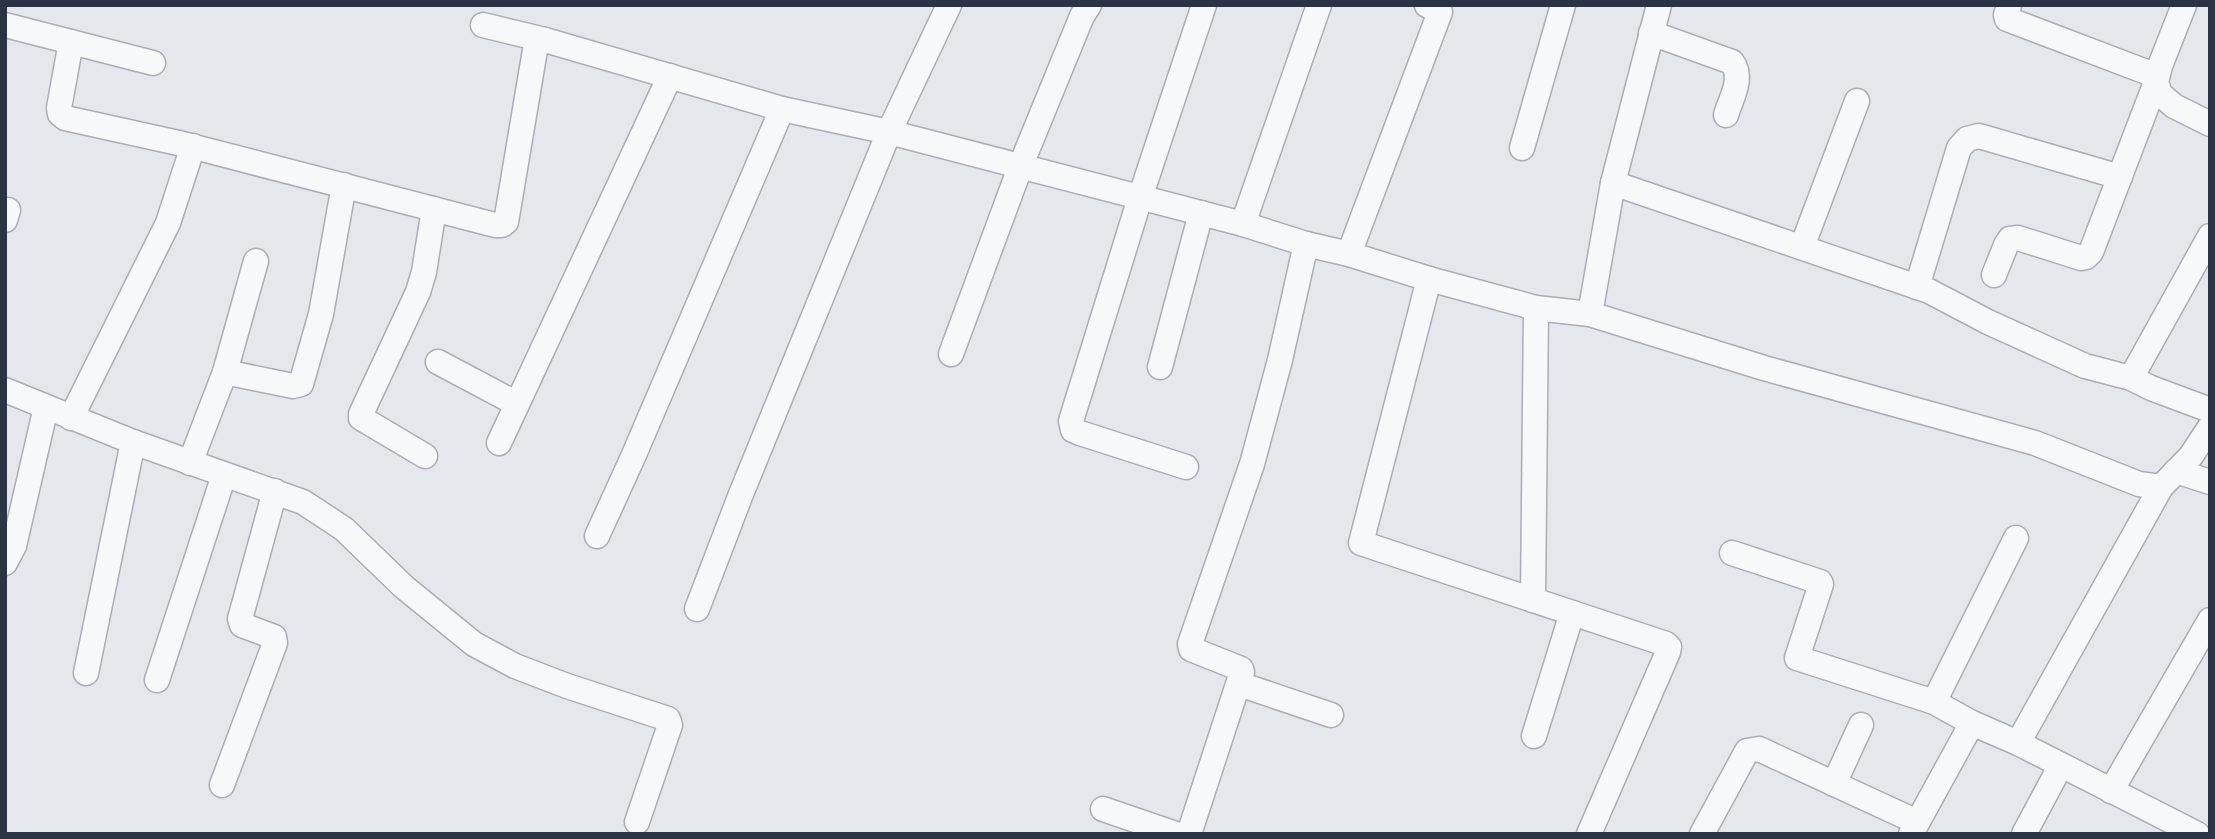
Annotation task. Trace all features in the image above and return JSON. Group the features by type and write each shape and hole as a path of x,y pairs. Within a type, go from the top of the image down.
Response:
{"street":[{"path":"697,609 741,494 889,132 949,5"},
{"path":"951,354 1021,165 1082,16 1089,5"},
{"path":"1186,467 1080,433 1073,430 1071,421 1140,198 1204,5"},
{"path":"1243,224 1319,5"},
{"path":"1522,148 1563,5"},
{"path":"1590,314 1613,183 1659,5"},
{"path":"2009,5 2007,19 2156,79"},
{"path":"1994,275 2010,239 2018,238 2081,258 2091,253 2184,5"},
{"path":"1349,254 1436,7"},
{"path":"5,25 153,63"},
{"path":"483,25 545,40 782,109 889,132 1243,224 1429,279 1536,307 1590,314 1764,368 2035,443 2139,484 2168,479 2210,482"},
{"path":"1651,33 1732,62 1738,77 1726,115"},
{"path":"71,42 59,108 60,114 65,118 193,146 502,225 506,222 535,50 539,42 545,40"},
{"path":"499,443 670,76"},
{"path":"2156,79 2160,94 2174,106 2210,124"},
{"path":"1802,247 1857,101"},
{"path":"597,536 639,445 782,109"},
{"path":"1917,287 1959,148 1967,139 1979,136 2120,177"},
{"path":"71,418 168,223 193,146"},
{"path":"1613,183 1917,287 2085,366 2131,378 2210,410"},
{"path":"225,372 293,386 301,384 321,314 344,185"},
{"path":"425,456 361,418 360,414 418,292 424,272 434,209"},
{"path":"1160,368 1201,213"},
{"path":"2131,378 2210,236"},
{"path":"1189,834 1241,669 1195,651 1190,644 1252,464 1280,360 1306,244"},
{"path":"190,463 225,372 256,261"},
{"path":"1429,279 1361,543 1666,643 1668,652 1589,834"},
{"path":"1533,600 1536,307"},
{"path":"438,362 517,404"},
{"path":"5,390 133,442 303,502 344,529 404,587 474,644 528,671 668,719 670,725 637,822"},
{"path":"5,563 14,547 46,407"},
{"path":"2018,743 2168,479 2191,456 2210,427"},
{"path":"86,673 133,442"},
{"path":"157,680 224,475"},
{"path":"222,785 275,643 274,637 242,625 240,619 275,491"},
{"path":"1934,702 2016,538"},
{"path":"1732,553 1820,582 1797,657 1934,702 2197,834"},
{"path":"1534,736 1572,613"},
{"path":"2111,791 2210,620"},
{"path":"1238,684 1331,715"},
{"path":"1702,834 1747,751 1751,749 1759,749 1834,784 1914,828 1972,723"},
{"path":"1834,784 1861,725"},
{"path":"2024,834 2060,765"},
{"path":"1103,808 1176,834"}]}
